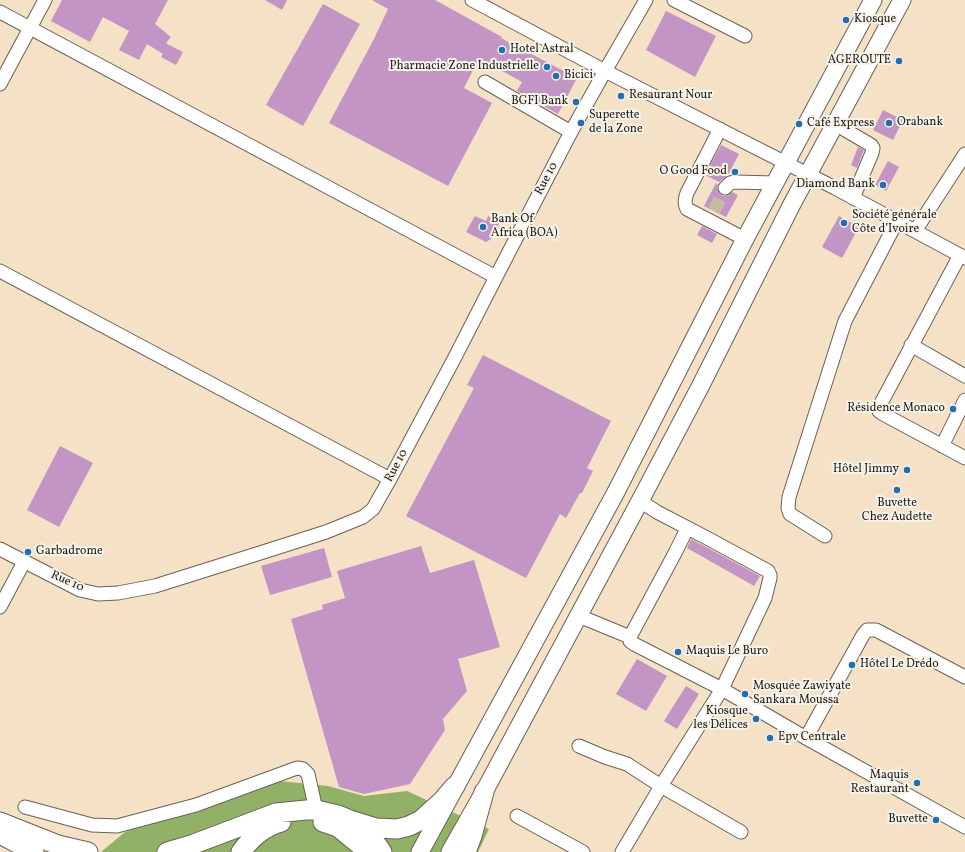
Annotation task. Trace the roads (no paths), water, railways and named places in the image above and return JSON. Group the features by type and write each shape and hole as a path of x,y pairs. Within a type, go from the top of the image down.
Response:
{"highway":[{"path":"167,852 194,844 276,813 306,810 316,810 338,815 376,828 397,829 409,826 421,820 456,786"},
{"path":"466,852 484,792"},
{"path":"241,852 250,840 275,824 306,818 338,827 360,845 366,852"},
{"path":"350,820 370,836 382,852"},
{"path":"0,822 58,845 88,852"},
{"path":"0,834 34,852"}],"main road":[{"path":"420,852 616,492 745,239 873,0"},
{"path":"450,852 579,616 704,378 808,174 902,0"}],"street":[{"path":"0,84 45,0"},
{"path":"472,0 605,71 829,185 962,257 911,345 881,402 879,411 965,458"},
{"name":"Rue 10","path":"0,549 80,590 98,594 118,593 155,586 326,532 363,517 373,509 454,359 571,132 646,0"},
{"path":"674,0 745,36"},
{"path":"0,12 496,277"},
{"path":"485,82 571,132"},
{"path":"835,124 871,145 873,148 853,198"},
{"path":"720,129 685,198 685,204 687,209 712,216 745,239"},
{"path":"915,231 965,154"},
{"path":"725,188 730,183 734,182 775,183"},
{"path":"797,195 811,187 829,185"},
{"path":"825,536 790,514 788,508 789,496 845,321 897,222"},
{"path":"0,271 390,479"},
{"path":"911,345 965,376"},
{"path":"942,446 965,400"},
{"path":"622,852 661,786 722,689 765,598 770,575 768,572 707,538 687,529 640,501"},
{"path":"630,637 687,529"},
{"path":"0,607 24,562"},
{"path":"579,616 630,637 630,640 634,644 722,689 965,827"},
{"path":"806,738 867,630 876,630 965,677"},
{"path":"579,746 627,764 661,786 741,832"},
{"path":"24,807 92,825 117,826 196,806 297,768 303,769 308,774 316,810"},
{"path":"517,816 583,852"}],"tunnel":[{"path":"714,211 725,188"}],"place":[{"name":"Kiosque","path":"846,20"},
{"name":"Hotel Astral","path":"502,50"},
{"name":"AGEROUTE","path":"899,61"},
{"name":"Pharmacie Zone Industrielle","path":"547,67"},
{"name":"Bicici","path":"556,76"},
{"name":"Resaurant Nour","path":"621,96"},
{"name":"BGFI Bank","path":"576,102"},
{"name":"Superette de la Zone","path":"581,123"},
{"name":"Orabank","path":"889,123"},
{"name":"Café Express","path":"799,124"},
{"name":"O Good Food","path":"735,172"},
{"name":"Diamond Bank","path":"883,185"},
{"name":"Société générale Côte d’Ivoire","path":"844,223"},
{"name":"Bank Of Africa (BOA)","path":"483,227"},
{"name":"Résidence Monaco","path":"953,409"},
{"name":"Hôtel Jimmy","path":"907,470"},
{"name":"Buvette Chez Audette","path":"897,490"},
{"name":"Garbadrome","path":"28,552"},
{"name":"Maquis Le Buro","path":"678,652"},
{"name":"Hôtel Le Drédo","path":"852,665"},
{"name":"Mosquée Zawiyate Sankara Moussa","path":"745,694"},
{"name":"Kiosque les Délices","path":"756,719"},
{"name":"Epv Centrale","path":"770,738"},
{"name":"Maquis Restaurant","path":"917,783"},
{"name":"Buvette","path":"936,820"}]}
